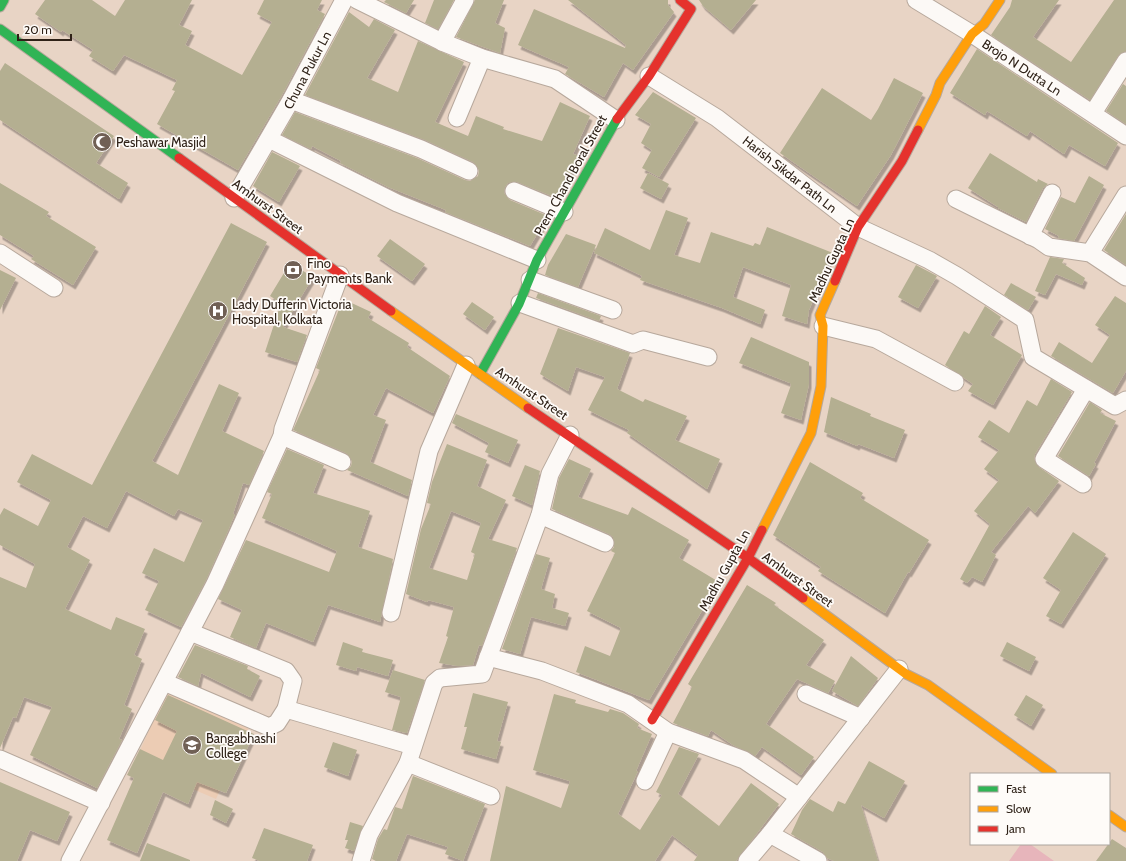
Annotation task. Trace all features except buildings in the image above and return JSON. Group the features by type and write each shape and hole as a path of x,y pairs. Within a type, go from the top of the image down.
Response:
{"main road":[{"path":"0,7 4,0"},
{"name":"Prem Chand Boral Street","path":"473,370 520,303 537,260 616,120 649,76 691,9 680,0"},
{"name":"Madhu Gupta Ln","path":"652,720 748,558 811,433 821,386 823,326 820,315 858,227 902,161 936,95 940,83 972,34 984,24 1000,0"},
{"name":"Amhurst Street","path":"0,30 473,370 748,558 899,669 928,685 1051,773"},
{"path":"1110,816 1126,827"}],"street":[{"name":"Chuna Pukur Ln","path":"234,198 291,100 344,0"},
{"path":"357,0 442,42 482,58 555,79 616,120"},
{"path":"442,42 465,0"},
{"name":"Brojo N Dutta Ln","path":"916,0 972,34 1126,136"},
{"path":"457,118 482,58"},
{"path":"1093,113 1126,61"},
{"name":"Harish Sikdar Path Ln","path":"649,76 717,118 858,227 929,260 957,276 1025,320 1033,357 1115,406 1126,400"},
{"path":"291,100 421,149 469,171"},
{"path":"269,139 397,204 537,260"},
{"path":"514,191 564,212"},
{"path":"1030,236 1052,193"},
{"path":"1090,253 1126,195"},
{"path":"956,199 1049,247 1090,253 1126,277"},
{"path":"0,253 54,288"},
{"path":"70,861 215,584 282,436 283,429 340,275"},
{"path":"530,280 612,310"},
{"path":"520,303 633,344 643,340 708,357"},
{"path":"823,326 876,339 955,382"},
{"path":"391,613 429,451 473,370"},
{"path":"1083,484 1044,459 1086,389"},
{"path":"361,861 369,835 408,763 434,683 440,678 482,674 540,516 550,474 570,435"},
{"path":"282,436 342,462"},
{"path":"540,516 605,543"},
{"path":"164,682 269,727 277,723 286,709 293,681 286,671 190,632"},
{"path":"488,657 542,671 621,701 652,720 668,732 744,760 799,797"},
{"path":"747,861 770,834 899,669"},
{"path":"806,694 861,718"},
{"path":"286,709 413,746"},
{"path":"645,781 668,732"},
{"path":"0,759 101,803"},
{"path":"408,763 491,796"},
{"path":"770,834 818,861"}],"shaded area":[{"name":"Bangabhashi College","path":"167,690 249,727 216,799 134,764"},
{"path":"1020,845 1031,845 1054,861 1009,861"}],"traffic: fast":[{"path":"0,7 4,0"},
{"path":"0,29 179,158"},
{"path":"480,374 519,304 537,260 617,119"}],"traffic: slow":[{"path":"918,130 936,95 940,83 972,34 984,24 1000,0"},
{"path":"762,530 811,433 821,386 823,326 820,315 835,281"},
{"path":"391,311 528,408"},
{"path":"803,598 906,674 928,685 1051,773"},
{"path":"1110,816 1126,827"}],"traffic: jam":[{"path":"617,119 649,76 691,9 680,0"},
{"path":"835,281 858,227 902,161 918,130"},
{"path":"179,158 391,311"},
{"path":"528,408 748,558 803,598"},
{"path":"652,720 748,558 762,530"}],"place":[{"name":"Peshawar Masjid","path":"102,142"},
{"name":"Fino Payments Bank","path":"293,270"},
{"name":"Lady Dufferin Victoria Hospital, Kolkata","path":"218,311"},
{"name":"Bangabhashi College","path":"192,745"}]}
